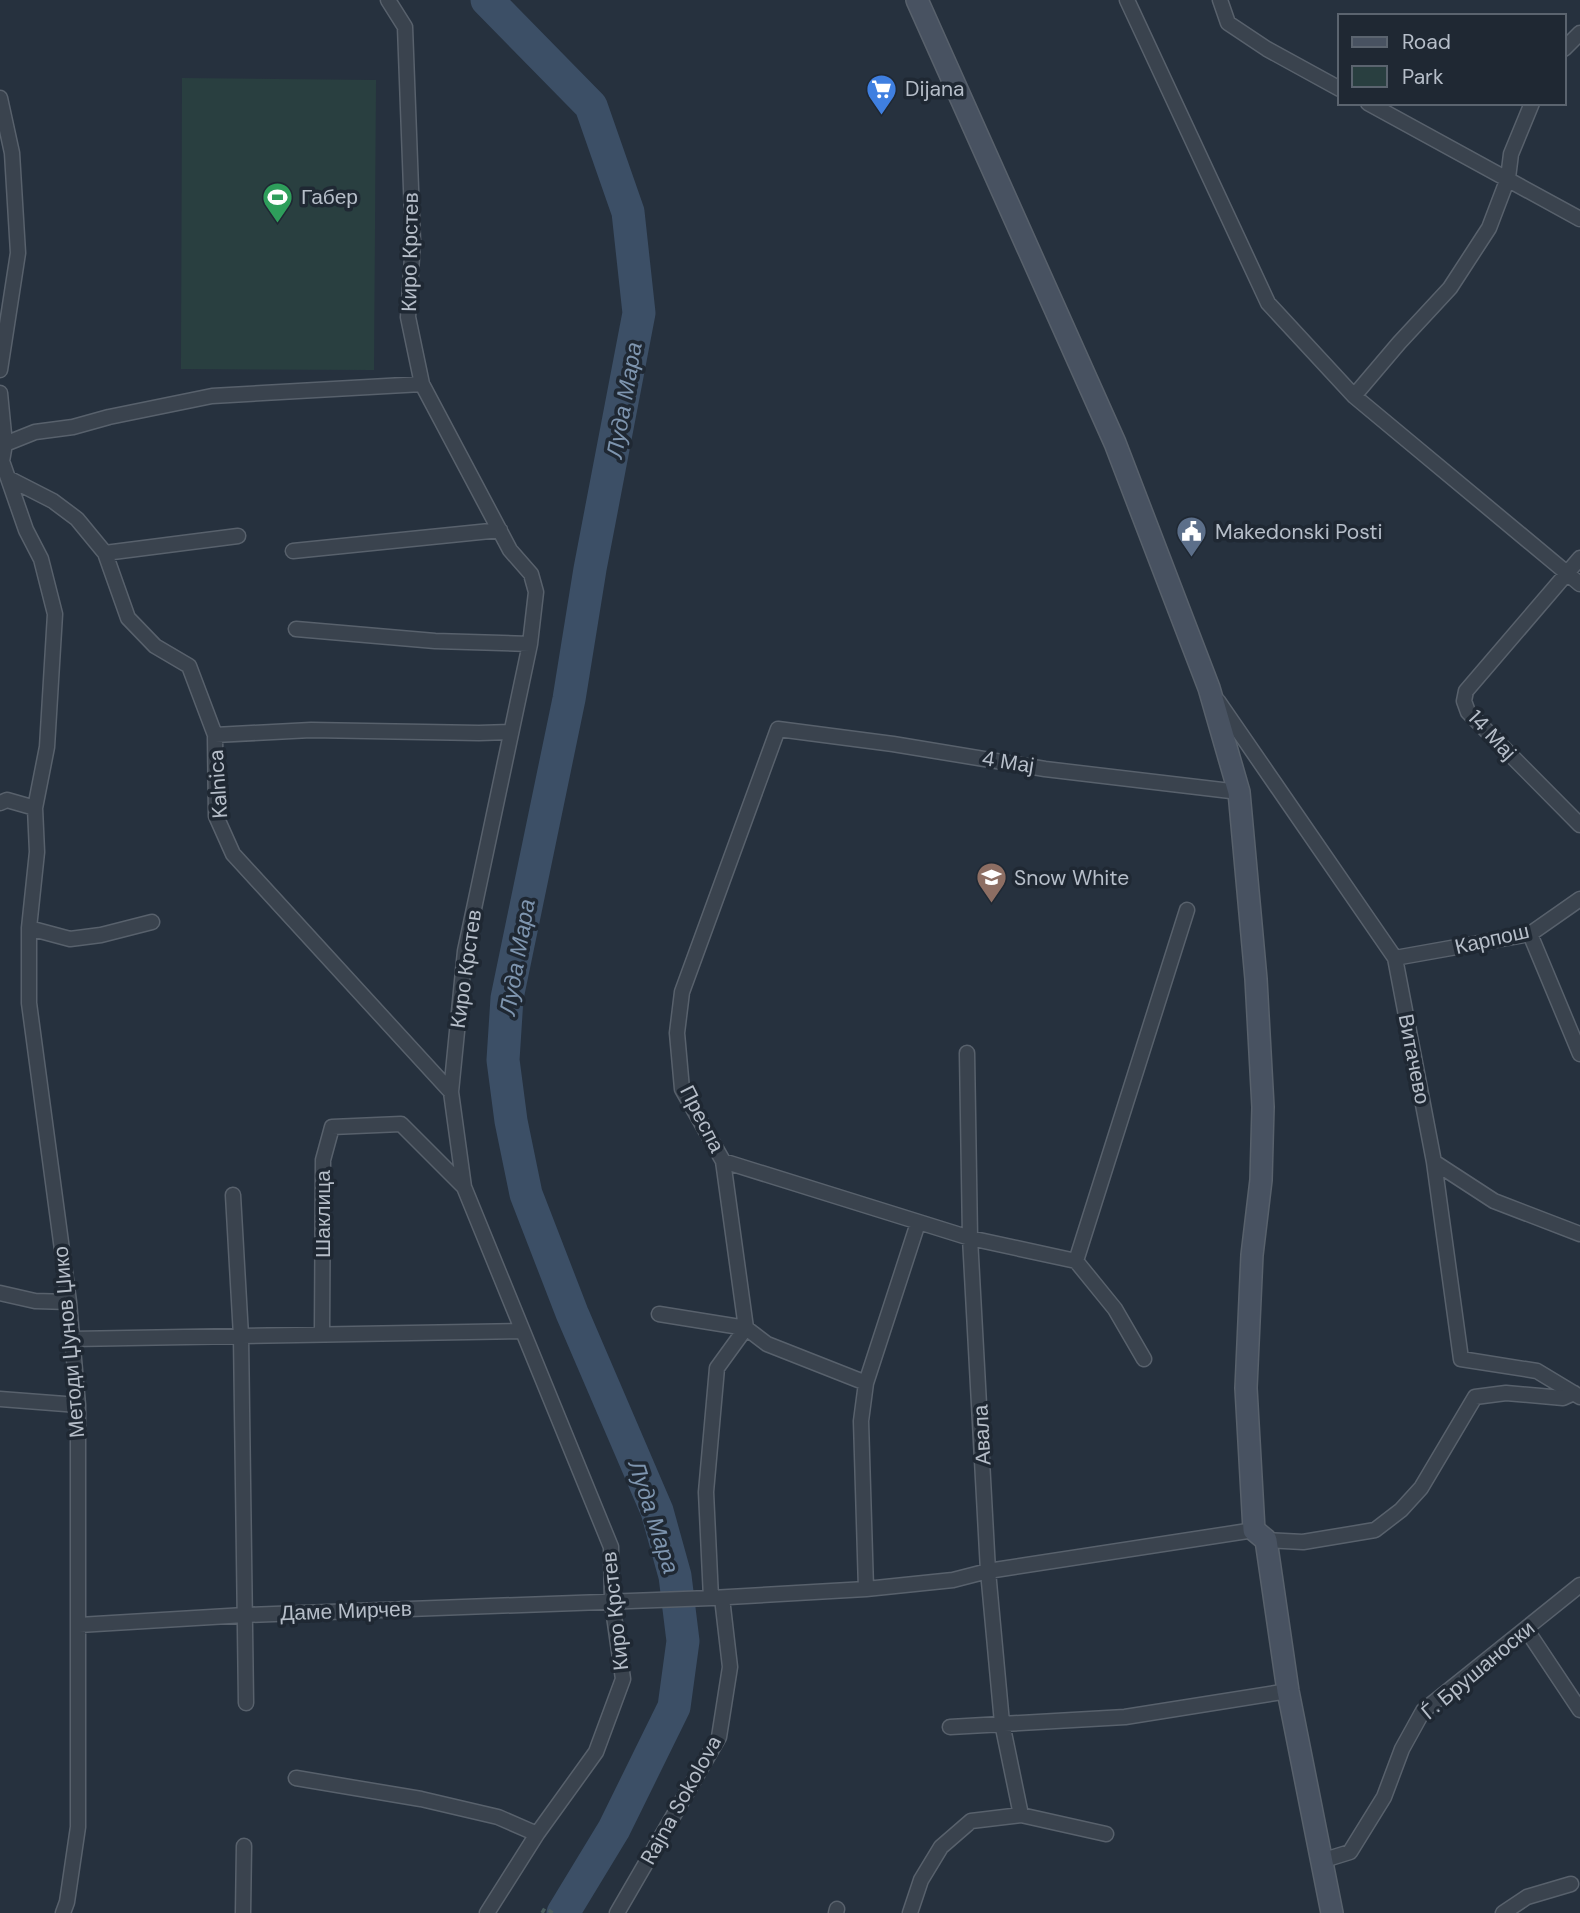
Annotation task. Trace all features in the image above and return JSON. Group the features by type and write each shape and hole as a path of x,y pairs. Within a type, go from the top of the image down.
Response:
{"main road":[{"path":"917,0 1115,443 1209,688 1238,792 1256,979 1263,1107 1261,1180 1252,1255 1246,1388 1260,1535 1287,1691 1332,1913"}],"street":[{"name":"Киро Крстев","path":"388,0 405,27 413,242 408,317 422,384 510,550 531,574 536,592 530,644 465,951 451,1092 464,1187 611,1547 612,1602 623,1679 596,1752 537,1834 487,1913"},
{"path":"1220,0 1228,23 1267,50 1338,88"},
{"path":"1131,2 1268,303 1354,396 1580,584"},
{"path":"1566,48 1580,33"},
{"path":"0,98 12,153 18,253 0,370"},
{"path":"1372,105 1580,219"},
{"path":"1354,396 1450,288 1489,228 1508,178 1511,154 1531,105"},
{"path":"5,444 35,432 212,396 422,384"},
{"name":"Методи Џунов Џико","path":"0,393 5,444 2,461 26,530 41,559 55,614 47,747 35,808 37,852 29,928 29,1003 69,1303 78,1405 78,1827 63,1913"},
{"name":"Kalnica","path":"8,478 53,501 77,519 104,553 128,618 155,646 189,666 215,735 216,816 233,854 451,1092"},
{"path":"293,551 500,530"},
{"path":"104,553 238,536"},
{"path":"1566,573 1580,558"},
{"name":"14 Мај","path":"1566,573 1466,691 1464,701 1468,712 1580,825"},
{"path":"296,629 435,641 530,644"},
{"name":"Витачево","path":"1209,688 1395,958 1434,1163 1461,1359 1537,1371 1577,1395"},
{"name":"4 Мај","path":"778,729 1045,768 1238,792"},
{"name":"Преспа","path":"746,1328 723,1161 682,1089 677,1033 682,992 778,729"},
{"path":"215,735 311,730 511,732"},
{"path":"0,803 7,800 35,808"},
{"name":"Карпош","path":"1395,958 1530,934 1580,899"},
{"path":"1076,1261 1187,910"},
{"path":"29,928 70,939 101,935 152,922"},
{"path":"1530,934 1580,1054"},
{"name":"Авала","path":"967,1053 970,1238 988,1572 1002,1723 1021,1815"},
{"name":"Шаклица","path":"322,1334 323,1160 332,1127 401,1124 464,1187"},
{"path":"723,1161 970,1238 1076,1261 1115,1309 1143,1359"},
{"path":"1434,1163 1494,1201 1580,1234"},
{"path":"233,1195 240,1336 246,1703"},
{"path":"866,1589 861,1420 866,1383 918,1223"},
{"path":"0,1293 35,1301 69,1303"},
{"path":"659,1314 746,1328 767,1344 866,1383"},
{"path":"716,1598 706,1492 717,1368 746,1328"},
{"path":"72,1339 522,1331"},
{"name":"Даме Мирчев","path":"79,1625 244,1615 716,1598 866,1589 953,1580 988,1572 1260,1535 1303,1542 1375,1530 1401,1510 1421,1489 1475,1397 1506,1393 1563,1398 1577,1395"},
{"path":"0,1399 78,1405"},
{"name":"Ѓ. Брушаноски","path":"1321,1861 1350,1852 1384,1797 1402,1749 1423,1711 1580,1585"},
{"name":"Rajna Sokolova","path":"617,1913 719,1737 730,1667 716,1598"},
{"path":"1526,1629 1580,1710"},
{"path":"950,1727 1125,1717 1287,1691"},
{"path":"296,1777 421,1799 498,1817 537,1834"},
{"path":"911,1913 921,1880 941,1847 971,1821 1021,1815 1106,1834"},
{"path":"243,1913 244,1846"},
{"path":"1503,1913 1527,1896 1571,1884"}],"path":[{"path":"542,1913 545,1908 553,1913"}],"green space":[{"name":"Габер","path":"182,78 376,80 374,370 181,369"}],"waterway":[{"name":"Луда Мара","path":"487,0 591,106 628,212 639,313 590,569 569,699 507,998 503,1060 511,1121 526,1194 572,1313 657,1511 675,1576 683,1641 674,1707 614,1829 563,1913"}],"place":[{"name":"Dijana","path":"882,116"},
{"name":"Габер","path":"278,224"},
{"name":"Makedonski Posti","path":"1192,559"},
{"name":"Snow White","path":"991,905"}]}
